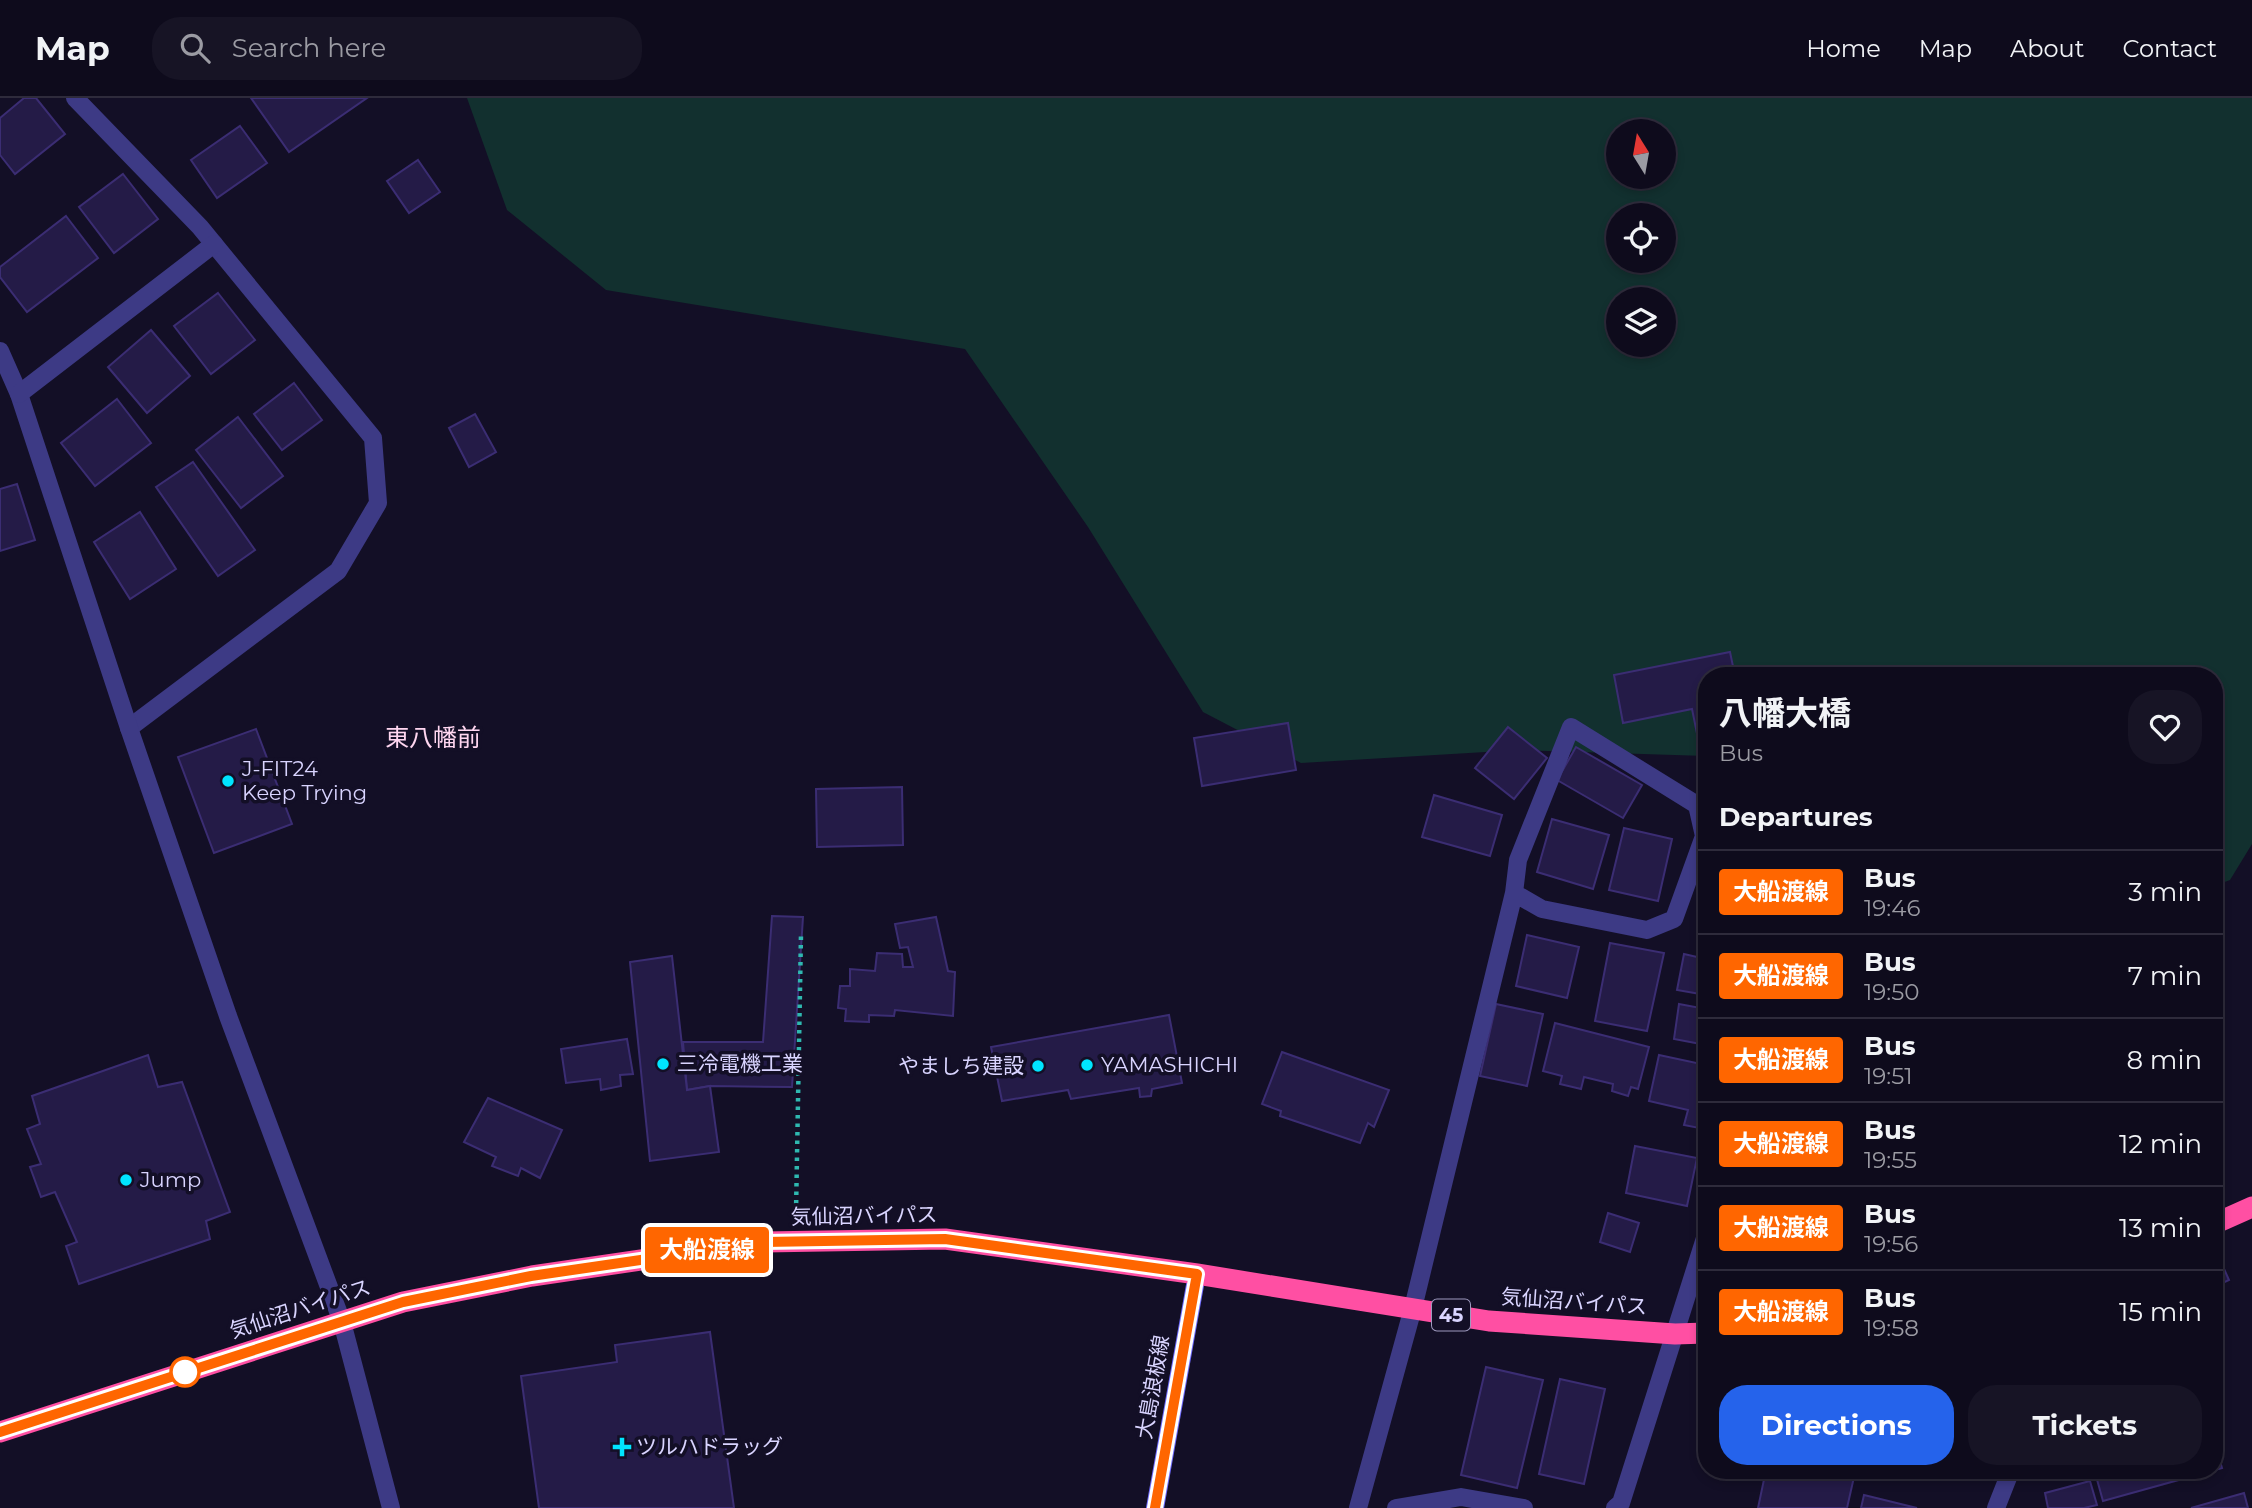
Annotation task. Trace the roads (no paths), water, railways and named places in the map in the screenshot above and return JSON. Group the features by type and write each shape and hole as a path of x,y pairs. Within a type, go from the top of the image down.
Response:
{"highway":[{"path":"2223,1220 2252,1207"},
{"name":"気仙沼バイパス","path":"0,1432 403,1302 531,1276 764,1242 945,1239 1197,1274 1489,1321 1698,1333"}],"main road":[{"name":"大島浪板線","path":"1155,1508 1197,1274"}],"street":[{"path":"75,98 214,244 373,438 378,503 338,571 129,728"},
{"path":"19,394 214,244"},
{"path":"0,351 19,394 129,728 228,1016 342,1322 391,1508"},
{"path":"1358,1508 1413,1308 1514,893 1518,860 1571,727 1697,805 1698,809"},
{"path":"1514,893 1542,909 1647,930 1674,919 1698,852"},
{"path":"1615,1508 1621,1503 1698,1261"},
{"path":"1996,1508 2007,1479"},
{"path":"1396,1508 1461,1497 1524,1508"}],"place":[{"name":"J-FIT24 Keep Trying","path":"228,781"},
{"name":"三冷電機工業","path":"663,1064"},
{"name":"YAMASHICHI","path":"1087,1065"},
{"name":"やましち建設","path":"1038,1066"},
{"name":"Jump","path":"126,1180"},
{"name":"ツルハドラッグ","path":"622,1447"}],"district":[{"name":"東八幡前","path":"433,738"}]}
